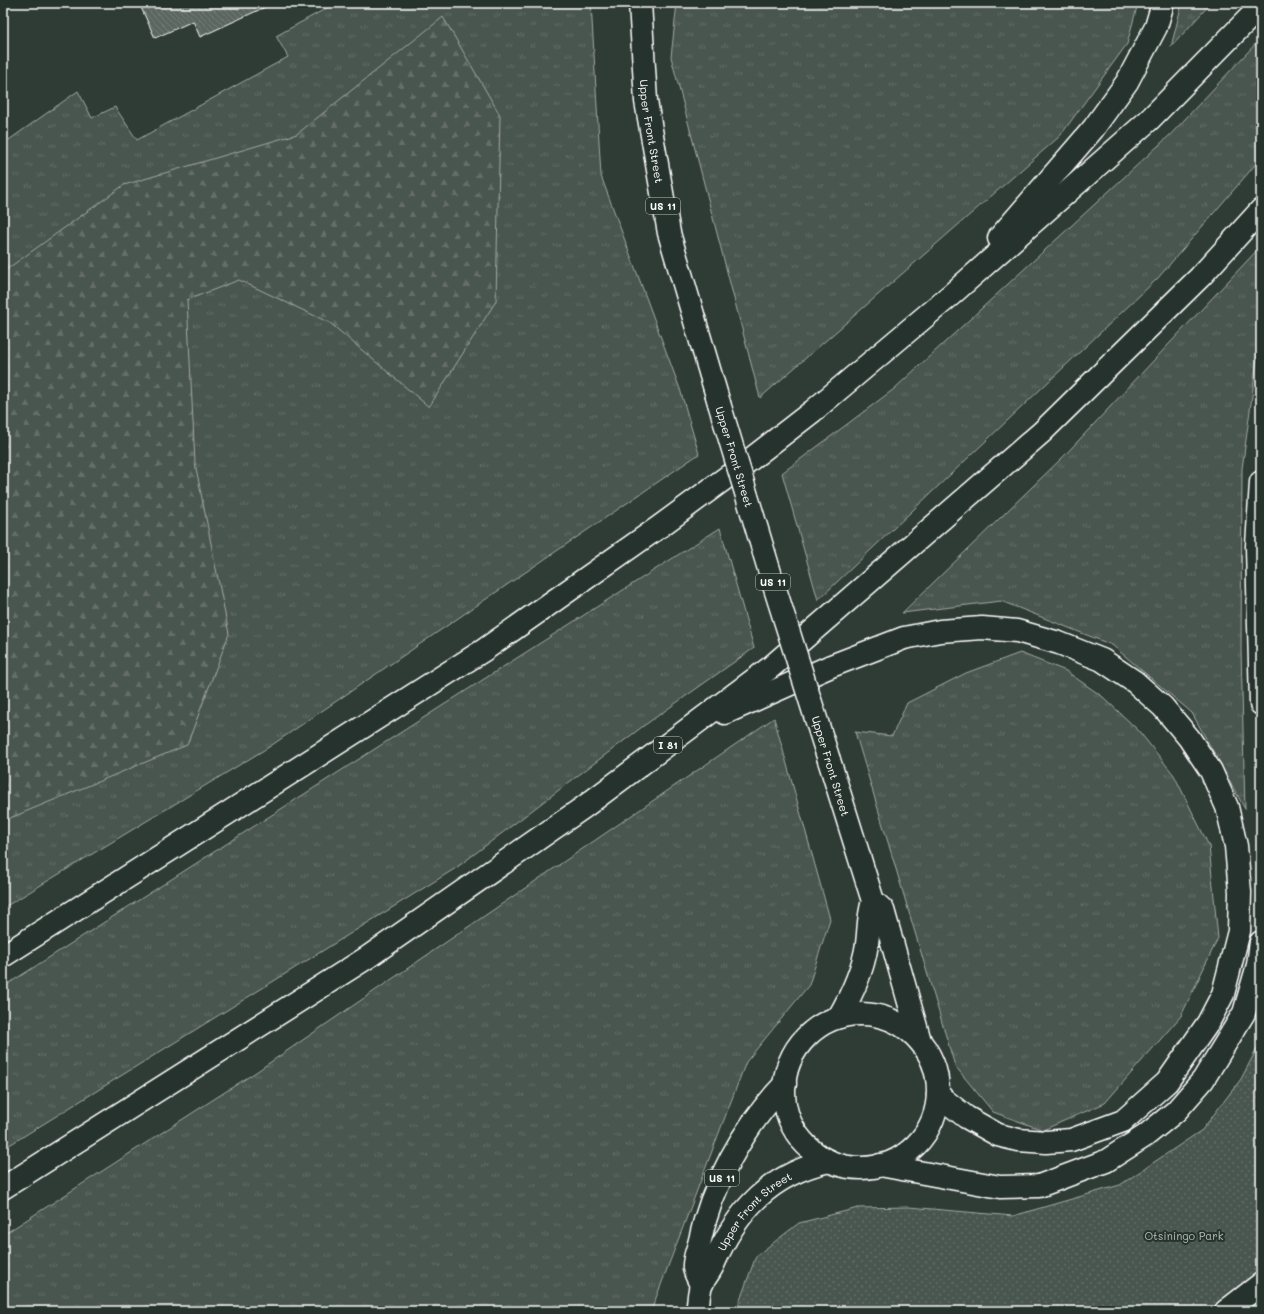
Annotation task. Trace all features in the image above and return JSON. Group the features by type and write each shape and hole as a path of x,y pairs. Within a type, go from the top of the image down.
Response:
{"main road":[{"name":"Upper Front Street","path":"640,3 646,101 668,233 771,576 872,901 868,919 867,944 862,968 852,994 839,1017"},
{"path":"952,294 1060,165 1093,129 1123,88 1156,27 1163,3"},
{"path":"3,956 406,701 557,599 742,466 878,357 952,294 1149,120 1261,6"},
{"name":"I 81","path":"3,1188 368,957 584,807 771,667 1042,432 1200,277 1261,210"},
{"path":"1261,482 1257,546 1261,704"},
{"path":"689,729 831,666 904,638 940,630 982,628 1017,632 1059,643 1102,660 1135,682 1163,707 1189,738 1211,771 1227,807 1236,846 1240,892 1239,931 1223,994 1208,1023 1167,1082 1123,1121 1071,1140 1046,1142 1018,1140 998,1135 966,1117 938,1095"},
{"name":"Upper Front Street","path":"872,901 883,910 920,1041"},
{"path":"880,1166 1000,1187 1039,1186 1106,1161 1146,1136 1176,1111 1203,1080 1244,1013 1258,965 1261,942"},
{"name":"Upper Front Street","path":"859,1014 884,1017 902,1025 920,1041 929,1054 934,1068 938,1095 934,1112 928,1126 916,1143 905,1153 880,1166 853,1168 829,1161 812,1151 796,1132 786,1109 785,1084 790,1064 802,1042 817,1028 839,1017 859,1014"},
{"name":"Upper Front Street","path":"701,1285 694,1267 701,1232 714,1194 744,1137 762,1111 785,1084"},
{"name":"Upper Front Street","path":"697,1311 701,1285 712,1268 729,1231 755,1199 773,1184 791,1173 810,1165 829,1161"},
{"path":"1226,1311 1261,1284"}],"green space":[{"path":"336,3 591,3 601,176 680,389 699,454 269,747 3,908 3,193 7,190 6,142 78,91 92,118 115,107 137,140 288,57 276,36"},
{"path":"677,3 1138,3 1127,44 1060,136 760,398 671,57"},
{"path":"1182,3 1211,3 1171,47"},
{"path":"443,17 500,115 496,301 429,407 330,323 239,280 187,300 195,463 229,634 187,745 3,821 3,272 124,185 297,134"},
{"path":"1261,38 1261,158 1158,278 818,600 782,473 894,389 1171,134"},
{"path":"1261,246 1261,345 1258,352 1242,469 1241,650 1245,809 1192,713 1112,645 1001,601 902,613 1064,456"},
{"path":"720,528 754,648 642,727 456,868 3,1149 3,987"},
{"path":"1020,653 1066,671 1103,697 1138,730 1174,775 1209,846 1218,938 1181,1016 1105,1103 1043,1130 993,1112 955,1066 855,732 892,736 907,703 966,673"},
{"path":"774,718 830,919 809,985 746,1062 651,1311 3,1311 3,1235 256,1072"},
{"name":"Otsiningo Park","path":"1261,1041 1261,1311 736,1311 756,1256 799,1223 858,1208 909,1207 1013,1216 1120,1185 1202,1130 1241,1079"}],"building":[{"path":"139,3 274,3 200,37 193,21 155,38"}]}
